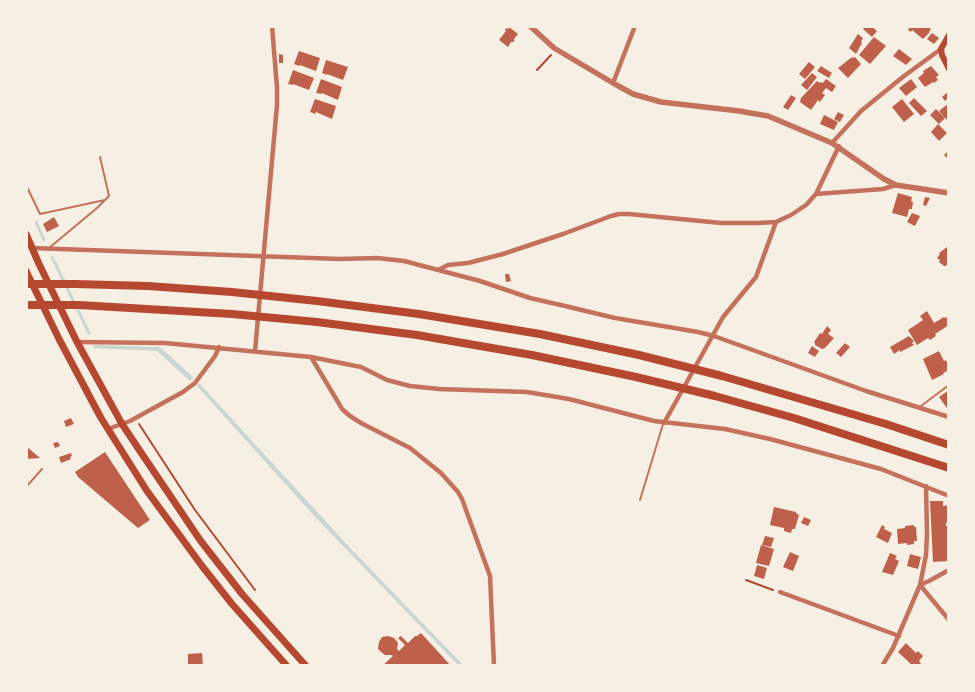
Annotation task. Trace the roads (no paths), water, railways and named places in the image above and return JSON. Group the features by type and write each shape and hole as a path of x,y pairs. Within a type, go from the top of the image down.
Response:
{"highway":[{"path":"26,234 29,248 122,424 211,554 242,594 306,666"},
{"path":"26,271 67,355 108,429 147,490 232,604 287,666"},
{"path":"26,284 148,286 241,293 419,314 540,334 722,376 867,418 949,445"},
{"path":"26,305 79,305 232,314 317,322 417,335 532,355 715,396 794,418 949,468"}],"main road":[{"path":"949,36 942,49 942,55 949,69"}],"street":[{"path":"255,349 277,105 272,26"},
{"path":"530,26 556,49 634,94 661,102 768,116 839,146 884,179 896,185 949,193"},
{"path":"613,83 635,26"},
{"path":"832,143 861,111 904,76 942,49"},
{"path":"438,270 448,265 468,263 503,254 619,214 720,223 776,222 806,205 816,194 839,146"},
{"path":"816,194 883,189 896,185"},
{"path":"664,423 724,317 756,277 776,222"},
{"path":"29,248 340,259 377,258 404,261 480,281 530,298 615,318 714,336 866,391 949,417"},
{"path":"77,342 165,343 255,349 361,367 387,380 410,386 527,392 569,399 664,423 725,429 770,439 881,469 949,496"},
{"path":"108,429 135,418 183,392 194,383 219,348"},
{"path":"311,357 342,409 361,423 410,448 441,473 458,492 490,576 494,666"},
{"path":"882,666 893,648 920,585 926,555 926,486"},
{"path":"920,585 949,570"},
{"path":"920,585 949,620"},
{"path":"780,592 898,636"}],"lane":[{"path":"49,248 109,196 100,156"},
{"path":"26,185 40,214 105,200"},
{"path":"919,408 949,385"},
{"path":"640,500 664,423"},
{"path":"26,487 42,469"}],"waterway":[{"path":"36,222 44,240"},
{"path":"52,257 89,333"}]}
